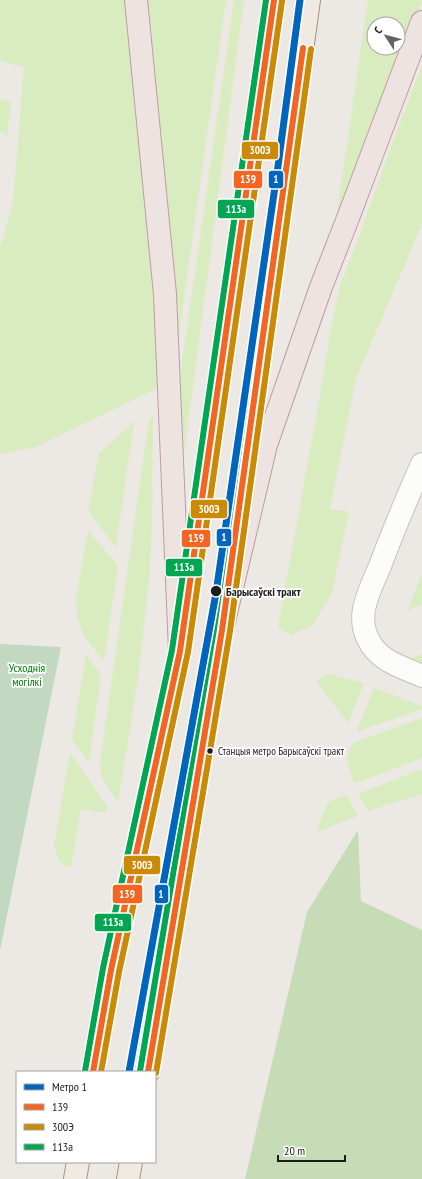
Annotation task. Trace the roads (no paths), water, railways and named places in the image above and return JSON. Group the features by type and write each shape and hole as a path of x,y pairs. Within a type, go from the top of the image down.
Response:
{"highway":[{"path":"136,0 165,294 180,651"},
{"path":"222,630 266,445 321,287 422,22"}],"main road":[{"path":"93,1071 111,970 180,651 274,0"},
{"path":"148,1071 222,630 309,0"},
{"path":"74,1179 78,1163"},
{"path":"128,1179 131,1163"}],"street":[{"path":"422,464 392,532 364,608 363,620 368,639 380,655 388,661 422,676"}],"metro line":[{"name":"1","path":"129,1071 216,593 278,166 300,0"}],"place":[{"name":"Барысаўскі тракт","path":"216,591"},
{"name":"Станцыя метро Барысаўскі тракт","path":"210,751"}],"park label":[{"name":"Усходнія могілкі","path":"27,674"}]}
